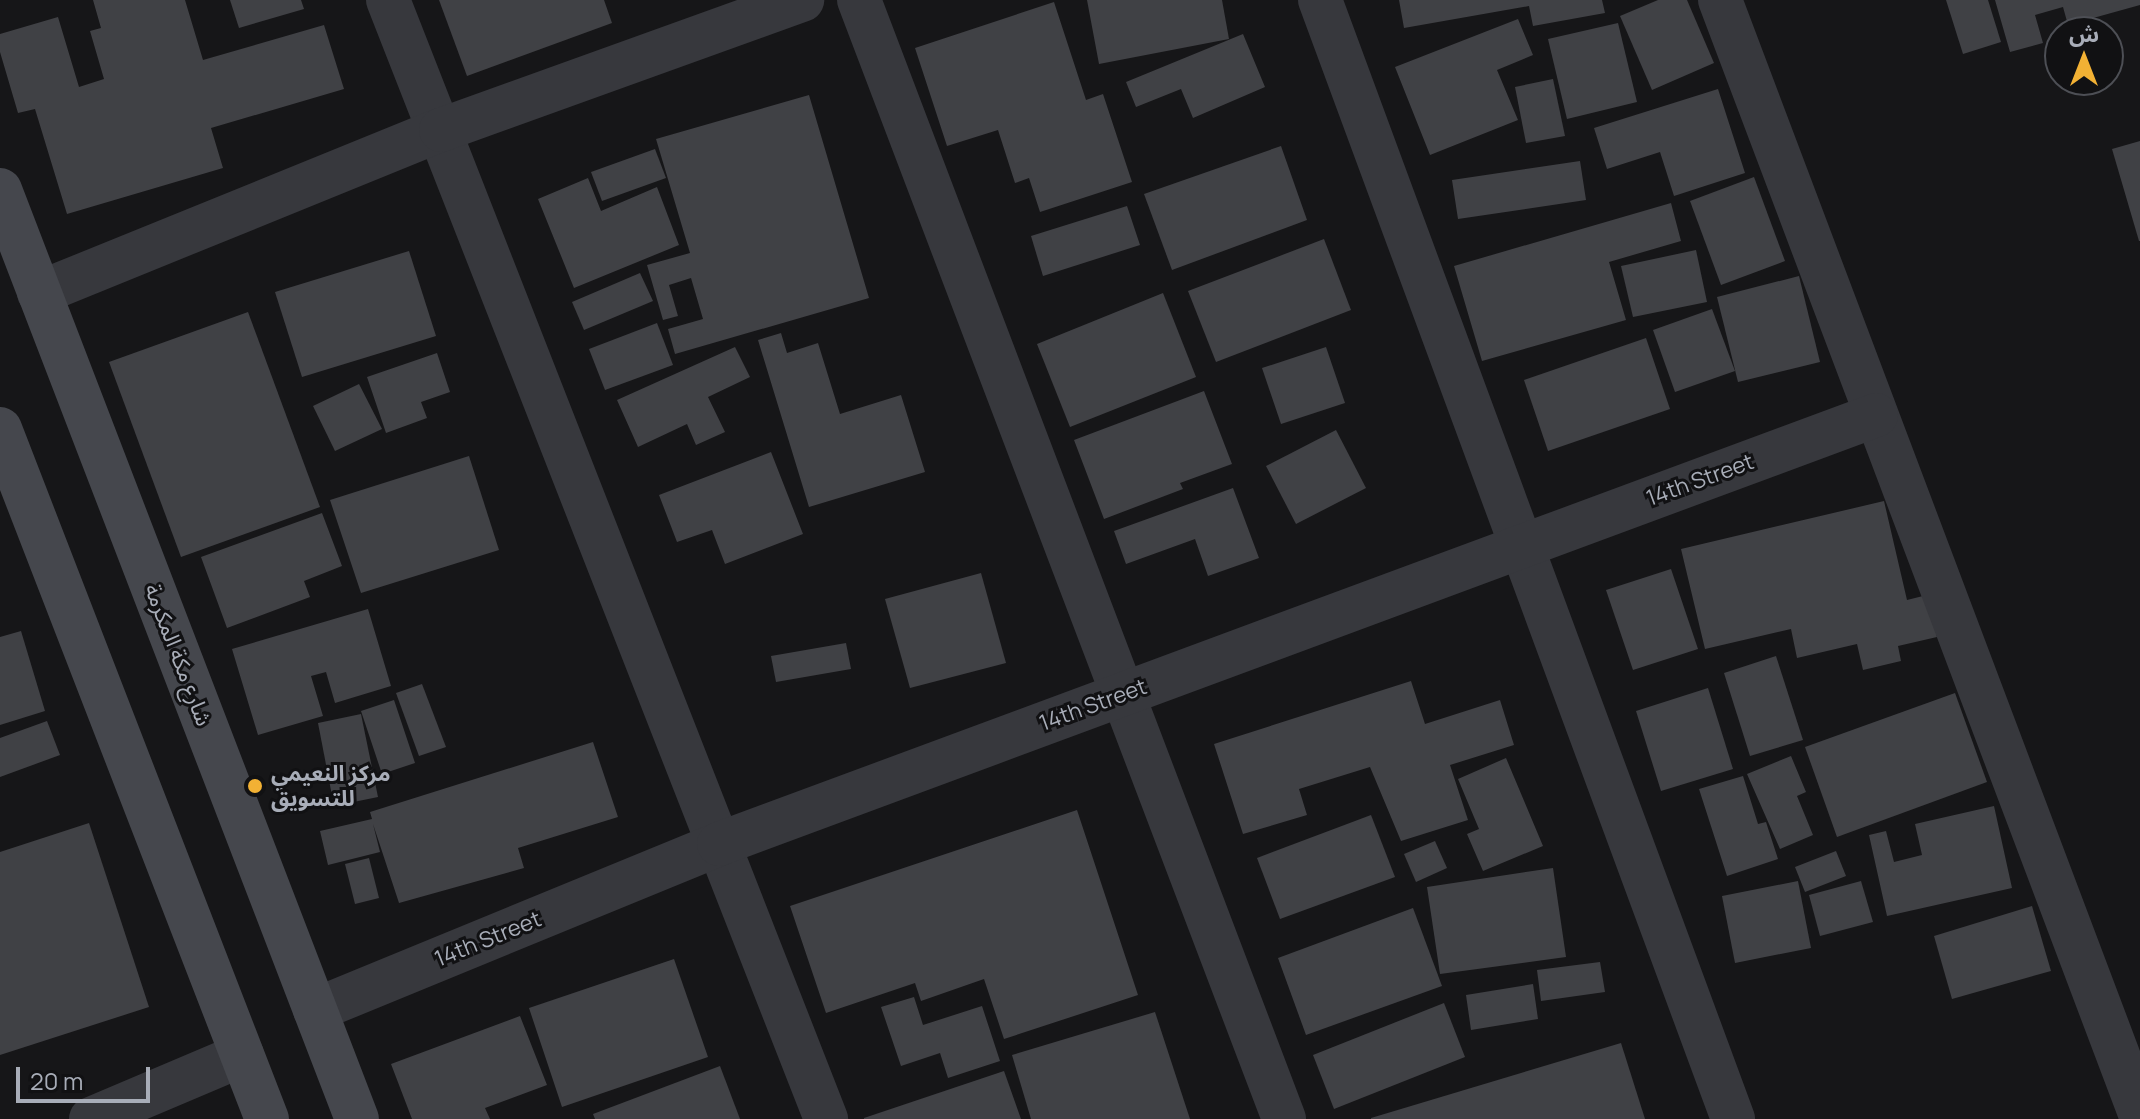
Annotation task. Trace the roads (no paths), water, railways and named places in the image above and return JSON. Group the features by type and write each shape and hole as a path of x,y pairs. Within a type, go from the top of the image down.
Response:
{"main road":[{"name":"شارع مكة المكرمة","path":"0,190 357,1119"},
{"path":"0,429 267,1119"}],"street":[{"path":"388,0 826,1119"},
{"path":"39,293 441,130 802,0"},
{"path":"859,0 1284,1119"},
{"path":"1320,0 1733,1119"},
{"path":"1720,0 2140,1113"},
{"name":"14th Street","path":"315,1010 719,844 1876,415"},
{"path":"91,1119 242,1055"}],"place":[{"name":"مركز النعيمي للتسويق","path":"255,786"}]}
